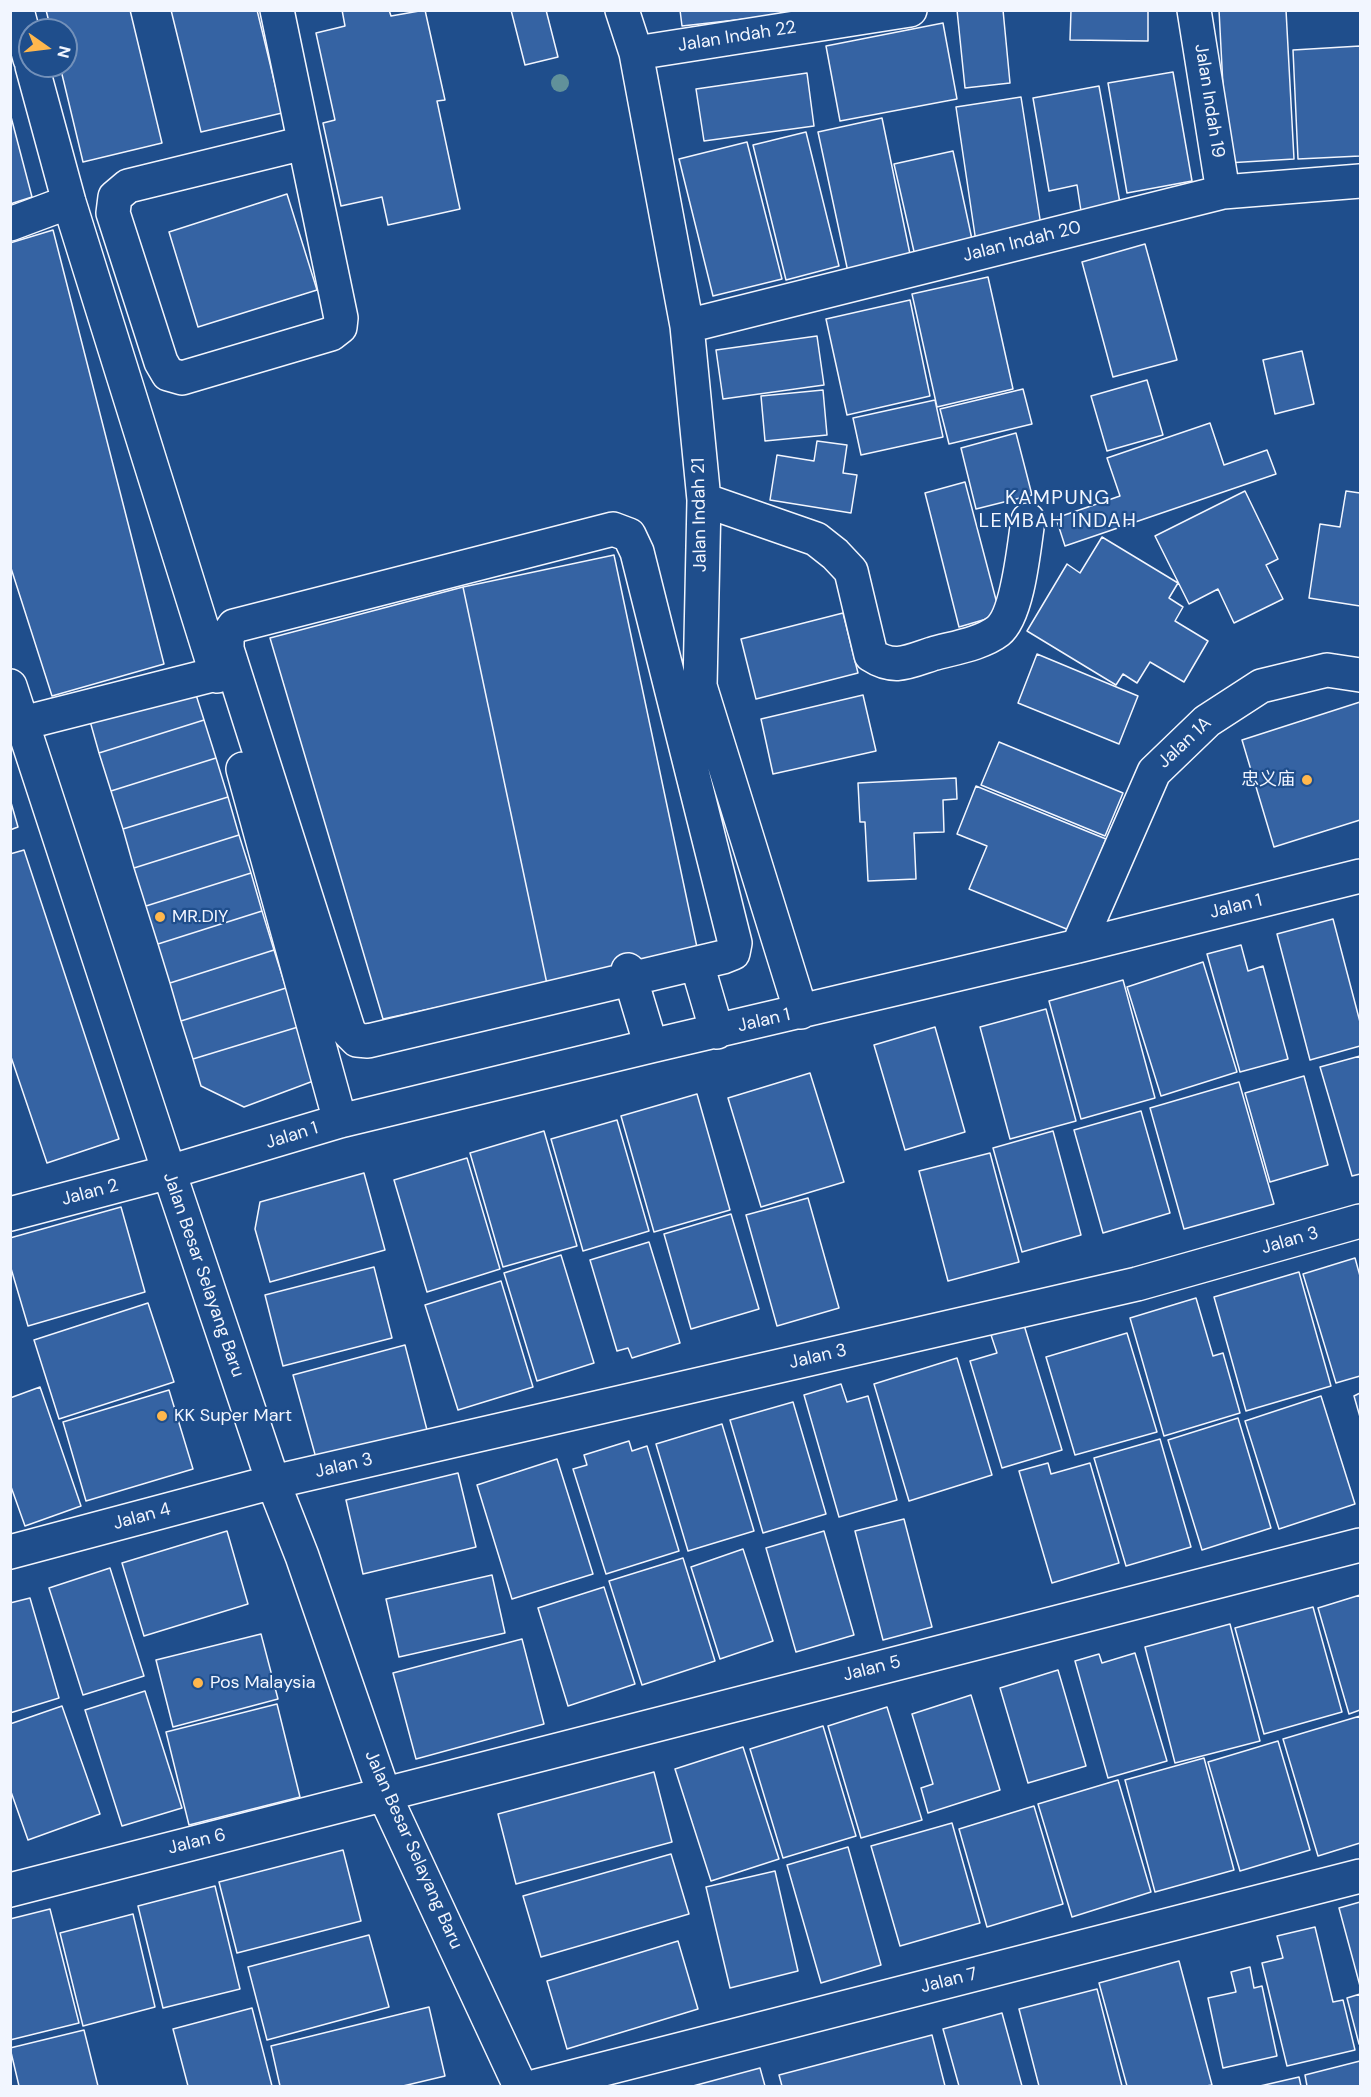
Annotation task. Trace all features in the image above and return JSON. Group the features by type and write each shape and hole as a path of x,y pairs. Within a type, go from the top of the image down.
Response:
{"street":[{"path":"277,10 341,318 340,327 331,334 182,378 168,374 161,362 113,213 115,196 128,186 304,143"},
{"name":"Jalan Indah 21","path":"622,10 636,53 687,326 704,500 700,686 801,1012"},
{"name":"Jalan Indah 22","path":"636,53 910,10"},
{"name":"Jalan Indah 19","path":"1194,10 1223,192"},
{"path":"35,78 69,202 216,674 340,1121"},
{"name":"Jalan Indah 20","path":"687,326 1223,192 1358,188"},
{"path":"10,224 69,202"},
{"path":"704,500 816,539 835,554 851,571 871,655 884,663 903,663 987,637 1000,629 1013,606 1028,520"},
{"path":"613,529 629,535 637,552 735,943 733,953 697,964 628,975 456,1014 368,1041 357,1040 349,1032 227,649 227,636 234,626 613,529"},
{"name":"Jalan 1A","path":"1078,946 1154,772 1207,721 1261,686 1327,670 1360,675"},
{"path":"23,723 216,674"},
{"name":"Jalan Besar Selayang Baru","path":"10,686 273,1482 302,1556 384,1794 520,2086"},
{"name":"Jalan 1","path":"169,1172 340,1121 1078,946 1360,876"},
{"path":"697,964 717,1032"},
{"path":"628,975 651,1046"},
{"name":"Jalan 2","path":"10,1214 169,1172"},
{"name":"Jalan 3","path":"273,1482 1137,1284 1360,1221"},
{"name":"Jalan 4","path":"10,1552 273,1482"},
{"name":"Jalan 5","path":"384,1794 1360,1545"},
{"name":"Jalan 6","path":"10,1890 384,1794"},
{"name":"Jalan 7","path":"537,2086 1360,1876"}],"building":[{"path":"46,10 130,10 162,143 83,162 63,78 78,78 78,18 48,18"},
{"path":"171,10 257,10 282,113 201,132"},
{"path":"342,10 389,10 391,16 425,10 445,100 437,101 460,209 388,225 382,197 341,206 323,123 335,120 316,33 345,26"},
{"path":"511,10 546,10 558,57 525,65"},
{"path":"680,10 780,10 781,15 682,26"},
{"path":"957,10 1003,10 1010,83 965,88"},
{"path":"1071,10 1148,10 1148,41 1070,40"},
{"path":"1219,10 1286,10 1294,159 1227,163"},
{"path":"943,23 957,99 840,121 826,46"},
{"path":"1360,46 1360,156 1298,159 1293,50"},
{"path":"1173,72 1192,181 1127,193 1108,83"},
{"path":"807,73 814,126 704,141 696,89"},
{"path":"1099,86 1120,203 1081,211 1077,185 1049,191 1033,98"},
{"path":"1021,97 1042,232 976,242 956,107"},
{"path":"10,113 32,197 10,204"},
{"path":"882,118 911,259 848,272 818,132"},
{"path":"806,132 839,266 786,280 753,145"},
{"path":"747,142 782,279 713,296 679,159"},
{"path":"953,151 973,244 915,256 894,164"},
{"path":"287,194 317,290 198,327 169,232"},
{"path":"53,230 164,664 52,696 10,565 10,243"},
{"path":"1145,244 1177,360 1113,377 1082,262"},
{"path":"988,277 1013,389 937,407 912,294"},
{"path":"910,300 930,396 847,415 826,319"},
{"path":"817,336 824,385 723,399 716,350"},
{"path":"1302,351 1314,404 1275,414 1263,360"},
{"path":"1147,380 1163,435 1107,451 1091,396"},
{"path":"1023,389 1032,424 949,444 940,409"},
{"path":"823,390 827,435 765,441 761,396"},
{"path":"935,400 943,437 861,455 853,418"},
{"path":"1210,423 1224,465 1267,450 1276,474 1065,546 1056,518 1120,496 1107,458"},
{"path":"1016,433 1032,495 976,509 961,448"},
{"path":"817,441 847,445 843,473 857,475 851,513 770,500 777,455 814,461"},
{"path":"965,482 1000,615 959,627 925,493"},
{"path":"1245,491 1278,559 1266,565 1283,599 1234,623 1218,589 1189,604 1155,536"},
{"path":"1346,491 1360,493 1360,606 1309,598 1320,524 1340,527"},
{"path":"1102,537 1178,583 1169,598 1183,607 1175,621 1208,641 1184,682 1150,662 1137,683 1123,674 1116,685 1027,631 1067,564 1080,573"},
{"path":"614,555 698,952 547,984 463,587"},
{"path":"463,587 547,984 383,1019 270,638"},
{"path":"843,613 858,673 756,699 741,639"},
{"path":"1037,654 1138,696 1119,744 1018,703"},
{"path":"192,682 204,720 99,753 88,714"},
{"path":"863,695 876,751 773,774 761,719"},
{"name":"忠义庙","path":"1360,702 1360,820 1274,847 1242,740"},
{"path":"204,720 216,758 111,791 99,753"},
{"path":"999,742 1123,793 1105,836 981,785"},
{"path":"216,758 228,797 123,829 111,791"},
{"path":"956,778 957,799 943,800 944,832 914,833 916,879 868,881 865,822 860,822 858,783"},
{"path":"976,786 1106,839 1069,930 969,889 987,846 957,834"},
{"path":"228,797 239,835 134,868 123,829"},
{"path":"10,799 18,827 10,830"},
{"path":"239,835 251,873 146,906 134,868"},
{"path":"24,850 119,1139 47,1163 10,1054 10,854"},
{"path":"251,873 262,911 158,944 146,906"},
{"path":"262,911 274,950 170,983 158,944"},
{"path":"1333,919 1360,1022 1360,1046 1310,1060 1277,934"},
{"path":"1241,945 1248,971 1263,966 1288,1059 1240,1072 1207,954"},
{"path":"274,950 286,988 181,1021 170,983"},
{"path":"1203,962 1237,1072 1161,1096 1127,987"},
{"path":"1123,980 1155,1098 1081,1119 1049,1001"},
{"path":"286,988 298,1027 193,1059 181,1021"},
{"path":"1046,1009 1076,1121 1010,1139 980,1027"},
{"path":"298,1027 316,1080 244,1107 201,1086 193,1059"},
{"path":"935,1027 965,1132 905,1150 874,1045"},
{"path":"1360,1056 1360,1174 1352,1176 1320,1067"},
{"path":"810,1073 844,1182 761,1207 728,1098"},
{"path":"1304,1076 1328,1165 1270,1182 1245,1093"},
{"path":"1239,1082 1274,1204 1184,1229 1150,1108"},
{"path":"697,1094 730,1210 654,1232 621,1116"},
{"path":"1141,1111 1170,1213 1103,1233 1074,1130"},
{"path":"617,1120 649,1231 583,1251 551,1139"},
{"path":"544,1131 577,1246 503,1267 470,1153"},
{"path":"1053,1131 1081,1235 1022,1252 993,1148"},
{"path":"990,1153 1019,1262 948,1281 919,1171"},
{"path":"467,1158 500,1269 427,1292 394,1180"},
{"path":"364,1173 385,1250 270,1282 255,1229 260,1202"},
{"path":"808,1198 839,1308 777,1326 746,1215"},
{"path":"121,1207 145,1292 28,1326 10,1265 10,1238"},
{"path":"731,1214 759,1309 691,1329 664,1234"},
{"path":"649,1242 680,1343 632,1358 628,1348 617,1351 590,1260"},
{"path":"561,1255 594,1363 537,1381 504,1273"},
{"path":"1355,1258 1360,1276 1360,1376 1336,1383 1303,1274"},
{"path":"374,1267 392,1338 283,1366 265,1295"},
{"path":"1299,1272 1331,1386 1246,1411 1214,1297"},
{"path":"501,1281 533,1387 458,1410 425,1305"},
{"path":"1196,1298 1213,1356 1223,1353 1240,1413 1164,1436 1130,1318"},
{"path":"148,1303 174,1382 59,1419 34,1340"},
{"path":"1024,1325 1062,1450 1002,1468 970,1361 997,1353 991,1335"},
{"path":"1127,1333 1157,1432 1075,1455 1046,1357"},
{"path":"405,1345 427,1430 316,1458 293,1375"},
{"path":"957,1358 992,1475 909,1501 874,1384"},
{"path":"841,1384 847,1402 868,1396 897,1500 839,1517 804,1395"},
{"path":"40,1387 81,1506 25,1526 10,1484 10,1398"},
{"path":"169,1390 193,1469 86,1501 63,1422"},
{"path":"1360,1393 1360,1417 1354,1396"},
{"path":"1321,1396 1355,1504 1279,1529 1245,1421"},
{"path":"793,1402 826,1514 763,1533 730,1420"},
{"path":"1238,1418 1271,1528 1202,1550 1168,1440"},
{"path":"722,1424 754,1531 688,1551 656,1444"},
{"path":"1160,1439 1191,1547 1126,1566 1094,1458"},
{"path":"629,1441 632,1451 647,1446 679,1551 606,1574 573,1469 587,1465 584,1455"},
{"path":"557,1459 593,1574 512,1599 477,1485"},
{"path":"1048,1463 1051,1474 1090,1463 1119,1563 1052,1583 1019,1471"},
{"path":"458,1473 476,1547 363,1574 346,1500"},
{"path":"904,1519 932,1627 883,1640 855,1531"},
{"path":"227,1531 248,1604 144,1636 122,1563"},
{"path":"824,1531 854,1635 796,1652 766,1548"},
{"path":"743,1549 773,1641 720,1659 691,1567"},
{"path":"683,1558 715,1661 642,1685 609,1581"},
{"path":"110,1568 144,1676 83,1695 49,1588"},
{"path":"492,1575 505,1633 399,1657 386,1599"},
{"path":"604,1587 635,1684 568,1706 538,1608"},
{"path":"1360,1595 1360,1710 1349,1714 1318,1608"},
{"path":"30,1598 59,1698 10,1713 10,1603"},
{"path":"1313,1607 1342,1712 1264,1734 1235,1628"},
{"path":"1230,1624 1260,1741 1175,1763 1145,1647"},
{"path":"261,1634 278,1699 173,1727 156,1660"},
{"path":"522,1639 544,1724 416,1759 393,1673"},
{"path":"1135,1653 1167,1761 1108,1778 1075,1661 1099,1654 1102,1663"},
{"path":"1058,1670 1086,1766 1028,1783 1000,1688"},
{"path":"145,1691 182,1808 122,1826 85,1710"},
{"path":"971,1695 1000,1790 928,1813 921,1788 933,1784 912,1714"},
{"path":"277,1704 300,1797 189,1825 166,1732"},
{"path":"62,1706 100,1814 28,1840 10,1789 10,1724"},
{"path":"887,1707 922,1820 861,1838 828,1726"},
{"path":"1360,1716 1360,1843 1318,1856 1283,1739"},
{"path":"823,1726 856,1836 783,1858 750,1749"},
{"path":"1278,1741 1310,1850 1240,1871 1208,1762"},
{"path":"743,1747 779,1859 711,1881 675,1769"},
{"path":"1204,1758 1234,1870 1155,1892 1125,1780"},
{"path":"654,1772 672,1842 516,1884 498,1814"},
{"path":"1118,1780 1151,1892 1072,1917 1038,1804"},
{"path":"1034,1806 1063,1904 987,1927 959,1829"},
{"path":"952,1823 980,1923 900,1946 871,1846"},
{"path":"848,1847 881,1965 821,1983 787,1865"},
{"path":"343,1850 361,1921 237,1953 219,1882"},
{"path":"671,1854 689,1914 541,1957 523,1896"},
{"path":"775,1871 798,1971 730,1988 706,1887"},
{"path":"215,1886 240,1989 163,2008 138,1906"},
{"path":"1360,1902 1360,1986 1339,1908"},
{"path":"50,1909 79,2023 10,2040 10,1919"},
{"path":"133,1914 155,2007 83,2026 60,1933"},
{"path":"1315,1927 1333,2002 1343,2000 1355,2050 1287,2066 1262,1963 1283,1958 1277,1936"},
{"path":"369,1935 389,2007 267,2040 248,1967"},
{"path":"678,1941 698,2009 567,2049 547,1981"},
{"path":"1179,1961 1212,2085 1127,2086 1099,1983"},
{"path":"1250,1967 1254,1988 1262,1986 1277,2056 1223,2068 1208,1998 1236,1992 1231,1972"},
{"path":"1097,1989 1122,2086 1039,2086 1019,2009"},
{"path":"1360,1994 1360,2044 1359,2044 1347,1998"},
{"path":"429,2007 445,2076 403,2086 280,2086 271,2046"},
{"path":"252,2008 272,2086 188,2086 173,2029"},
{"path":"1002,2013 1022,2086 959,2086 943,2029"},
{"path":"84,2030 98,2086 19,2086 10,2048"},
{"path":"932,2035 945,2086 782,2086 779,2075"},
{"path":"1360,2061 1360,2086 1307,2086 1305,2075"},
{"path":"760,2068 765,2086 693,2086"},
{"path":"1299,2077 1301,2086 1260,2086"}],"place":[{"name":"忠义庙","path":"1307,780"},
{"name":"MR.DIY","path":"160,917"},
{"name":"KK Super Mart","path":"162,1416"},
{"name":"Pos Malaysia","path":"198,1683"}],"district":[{"name":"KAMPUNG LEMBAH INDAH","path":"1058,510"}]}
